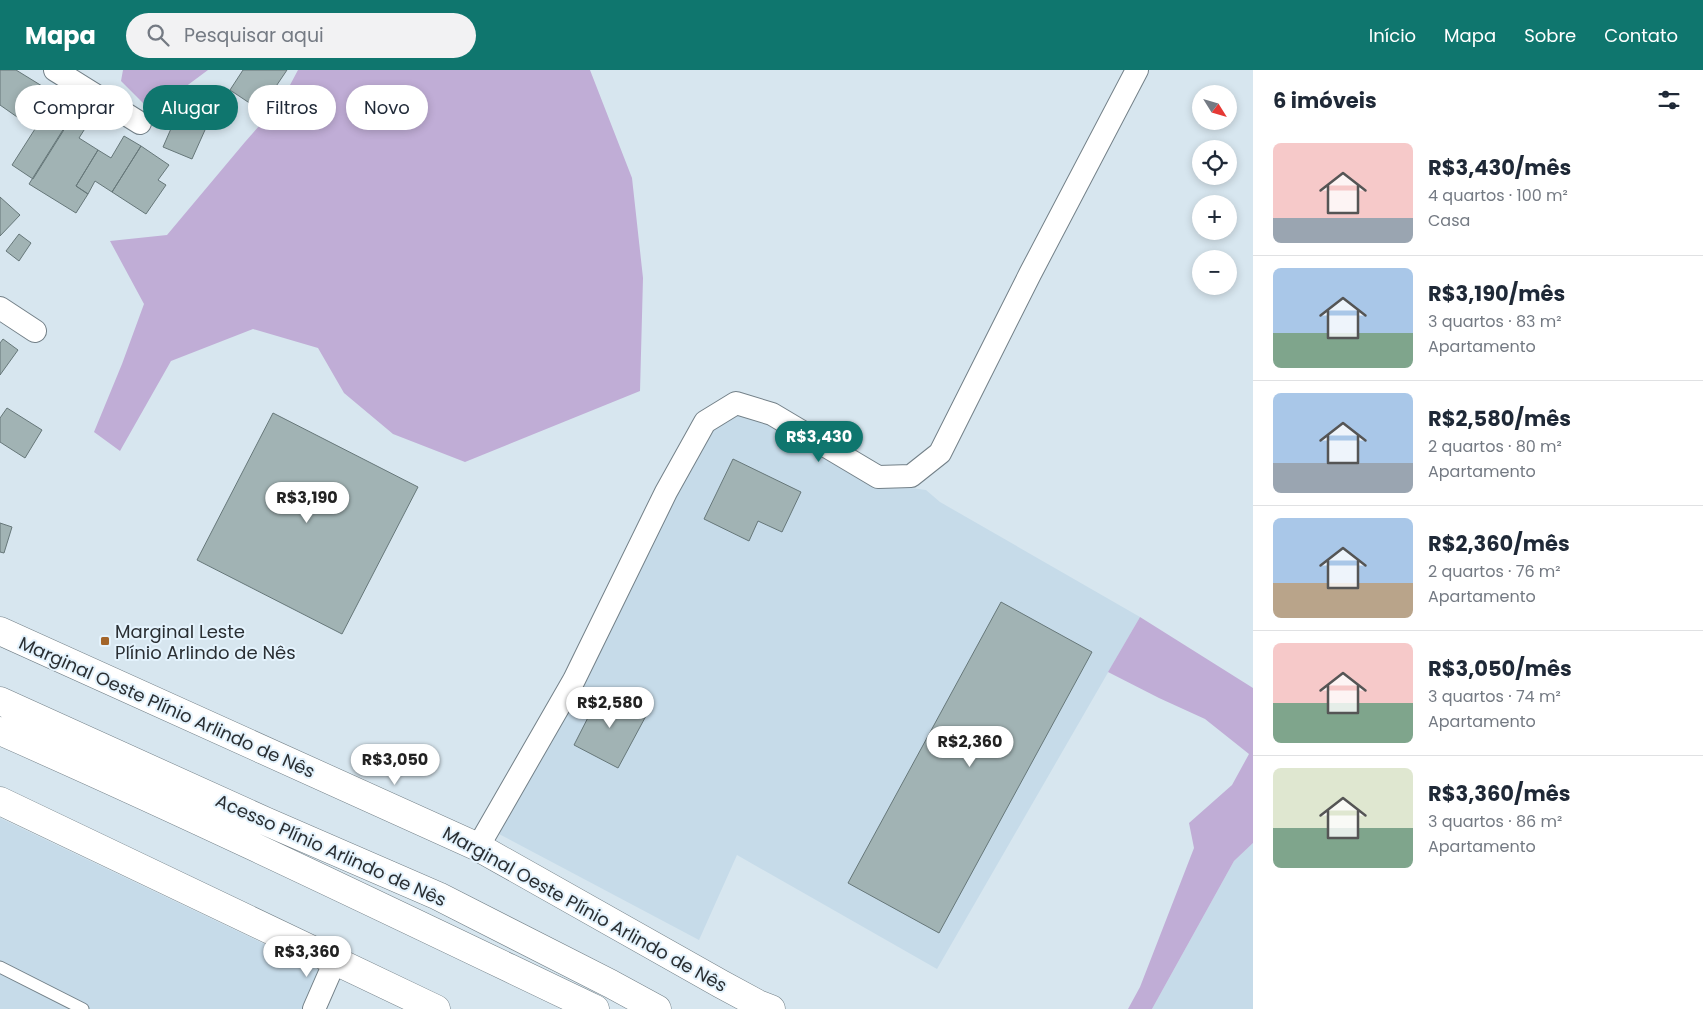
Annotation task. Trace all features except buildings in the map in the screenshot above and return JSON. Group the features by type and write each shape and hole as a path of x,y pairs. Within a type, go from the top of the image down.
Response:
{"main road":[{"name":"Marginal Oeste Plínio Arlindo de Nês","path":"0,631 478,847 764,1007"},
{"name":"Acesso Plínio Arlindo de Nês","path":"0,701 265,821 438,896 657,1009"},
{"name":"Acesso Plínio Arlindo de Nês","path":"0,731 253,847 595,1009"},
{"path":"0,801 436,1009"}],"street":[{"path":"55,70 140,123"},
{"path":"478,847 574,680 666,492 706,422 736,404 772,414 878,477 911,476 940,453 1030,274 1137,70"},
{"path":"0,308 35,331"},
{"path":"314,1009 335,962"}],"lane":[{"path":"0,967 83,1009"}],"shaded area":[{"path":"123,70 208,70 188,85 143,85 143,103 133,93 133,85 125,85 121,81"},
{"path":"298,70 590,70 632,178 643,278 640,391 465,462 393,434 344,393 318,348 253,329 171,361 120,451 94,432 144,304 110,241 167,235 256,130 336,130 336,85 290,85"},
{"path":"738,413 773,423 875,483 926,490 940,502 1140,617 937,969 737,855 699,940 499,834 584,678 672,499 715,427"},
{"path":"1140,617 1253,688 1253,843 1234,861 1152,1009 1128,1009 1140,987 1194,848 1189,823 1232,785 1249,754 1205,719 1108,672"},
{"path":"0,818 319,970 302,1009 0,1009"},
{"path":"1253,843 1253,1009 1152,1009 1234,861"}],"place":[{"name":"Marginal Leste Plínio Arlindo de Nês","path":"105,641"}]}
